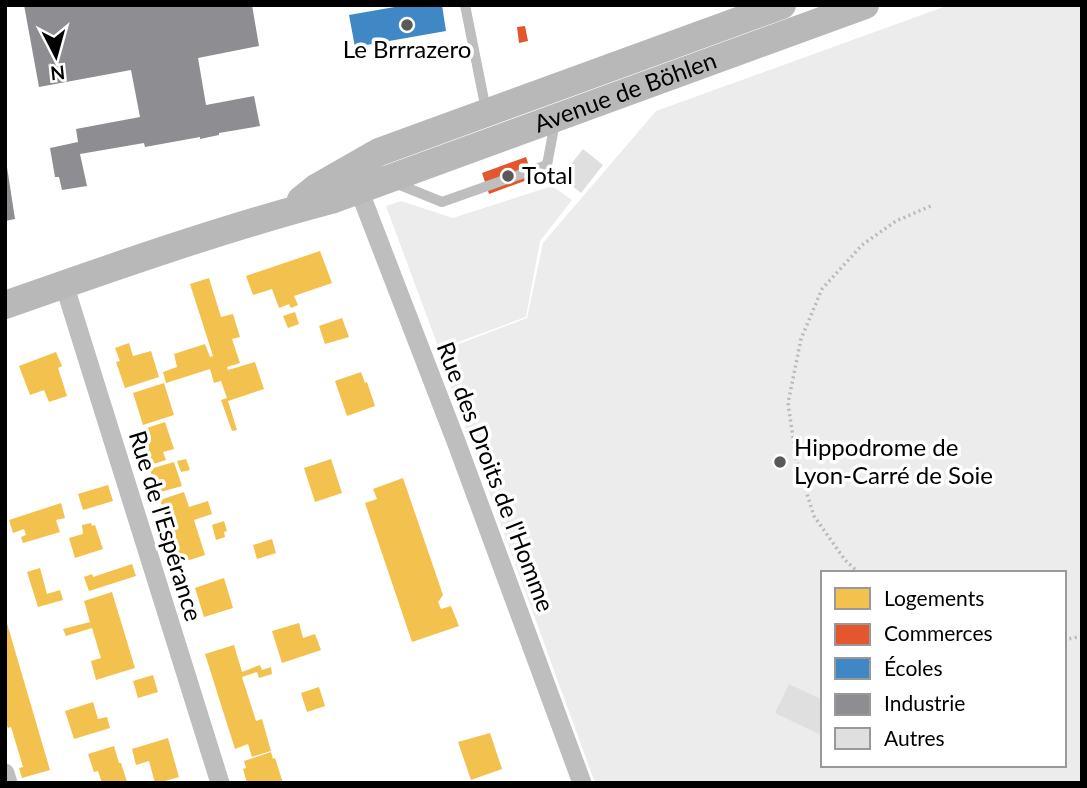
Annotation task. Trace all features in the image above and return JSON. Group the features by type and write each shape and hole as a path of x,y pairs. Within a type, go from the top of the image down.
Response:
{"main road":[{"name":"Avenue de Böhlen","path":"288,211 316,188 379,152 782,5"},
{"name":"Avenue de Böhlen","path":"5,305 114,267 288,211 331,200 865,5"},
{"name":"Avenue de Böhlen","path":"385,179 381,166 432,133"}],"street":[{"name":"Rue des Droits de l'Homme","path":"359,190 462,457 582,783"},
{"name":"Rue de l'Espérance","path":"64,284 220,783"},
{"path":"5,773 8,783"}],"lane":[{"path":"465,5 486,114"},
{"path":"385,179 442,202 547,164 555,118"}],"path":[{"path":"857,571 814,516 796,459 788,403 801,339 822,289 862,246 896,221 933,205"}],"shaded area":[{"name":"Hippodrome de Lyon-Carré de Soie","path":"949,5 1082,5 1082,783 595,783 438,352 527,318 543,243 656,111"},
{"path":"552,186 572,200 540,241 526,317 439,349 386,206 401,201 453,218"}],"building: Logements":[{"path":"320,251 332,283 294,296 298,305 291,308 289,304 279,308 272,289 253,295 246,276"},
{"path":"209,278 221,317 233,314 240,337 232,339 240,363 227,367 228,370 255,362 264,389 228,401 237,430 232,431 221,400 227,398 221,381 214,383 210,369 166,383 163,372 177,367 174,354 205,344 210,357 213,356 190,284"},
{"path":"295,312 299,324 288,328 283,316"},
{"path":"342,318 349,337 325,344 319,326"},
{"path":"129,343 133,356 151,351 159,377 125,388 116,362 120,361 115,348"},
{"path":"56,352 62,366 58,368 67,396 49,402 44,390 30,395 19,366"},
{"path":"361,372 375,406 347,416 335,381"},
{"path":"164,383 174,415 143,425 133,393"},
{"path":"165,422 174,449 163,452 166,460 150,465 138,431"},
{"path":"186,459 190,470 181,472 177,461"},
{"path":"331,459 342,493 315,502 304,468"},
{"path":"174,462 182,486 157,493 150,469"},
{"path":"403,478 443,595 438,602 441,609 451,606 459,626 412,642 365,503 377,499 373,489"},
{"path":"108,485 113,501 83,510 78,494"},
{"path":"184,492 189,507 208,501 212,514 194,520 205,555 177,564 160,500"},
{"path":"61,503 65,518 56,520 60,532 23,543 21,537 26,535 24,529 13,533 9,520"},
{"path":"224,521 227,531 224,532 225,537 216,540 212,525"},
{"path":"91,523 92,526 95,525 103,549 75,558 69,538 83,534 82,525"},
{"path":"272,539 276,553 257,559 253,545"},
{"path":"132,564 136,576 89,591 84,577 92,574 93,577"},
{"path":"40,568 47,594 60,590 63,600 38,607 27,572"},
{"path":"224,578 233,608 204,617 195,588"},
{"path":"112,592 135,668 96,680 91,661 101,658 92,628 66,636 63,629 90,622 84,601"},
{"path":"6,620 50,770 22,778 19,768 23,767 11,727 8,728 5,721"},
{"path":"299,623 303,638 315,634 321,650 282,663 272,631"},
{"path":"234,645 242,672 260,665 262,670 271,667 272,674 259,678 257,672 242,677 256,721 262,719 271,751 252,757 248,744 235,749 205,654"},
{"path":"153,675 158,692 138,698 133,681"},
{"path":"319,687 325,706 307,712 301,693"},
{"path":"93,702 98,719 107,717 110,728 74,739 65,711"},
{"path":"490,733 502,769 471,780 458,742"},
{"path":"168,738 179,777 165,781 166,783 155,783 149,761 136,765 132,749"},
{"path":"114,746 127,782 102,783 98,771 94,772 88,754"},
{"path":"271,752 283,783 247,783 244,761"}],"building: Commerces":[{"path":"525,26 528,41 519,43 517,27"},
{"name":"Total","path":"526,157 533,178 489,194 482,173"}],"building: Écoles":[{"path":"406,5 442,5 446,31 355,47 349,15"}],"building: Industrie":[{"path":"24,5 252,5 259,46 198,58 206,105 254,96 260,126 200,139 145,147 144,143 80,154 87,186 62,190 59,177 55,177 50,148 78,142 76,129 140,117 131,70 39,87"},
{"path":"5,167 15,219 5,221"}],"building: Autres":[{"path":"583,149 603,165 581,193 561,177"},
{"path":"789,684 821,699 821,735 775,713"}],"place":[{"name":"Le Brrrazero","path":"407,25"},
{"name":"Total","path":"508,176"},
{"name":"Hippodrome de Lyon-Carré de Soie","path":"780,462"}]}
